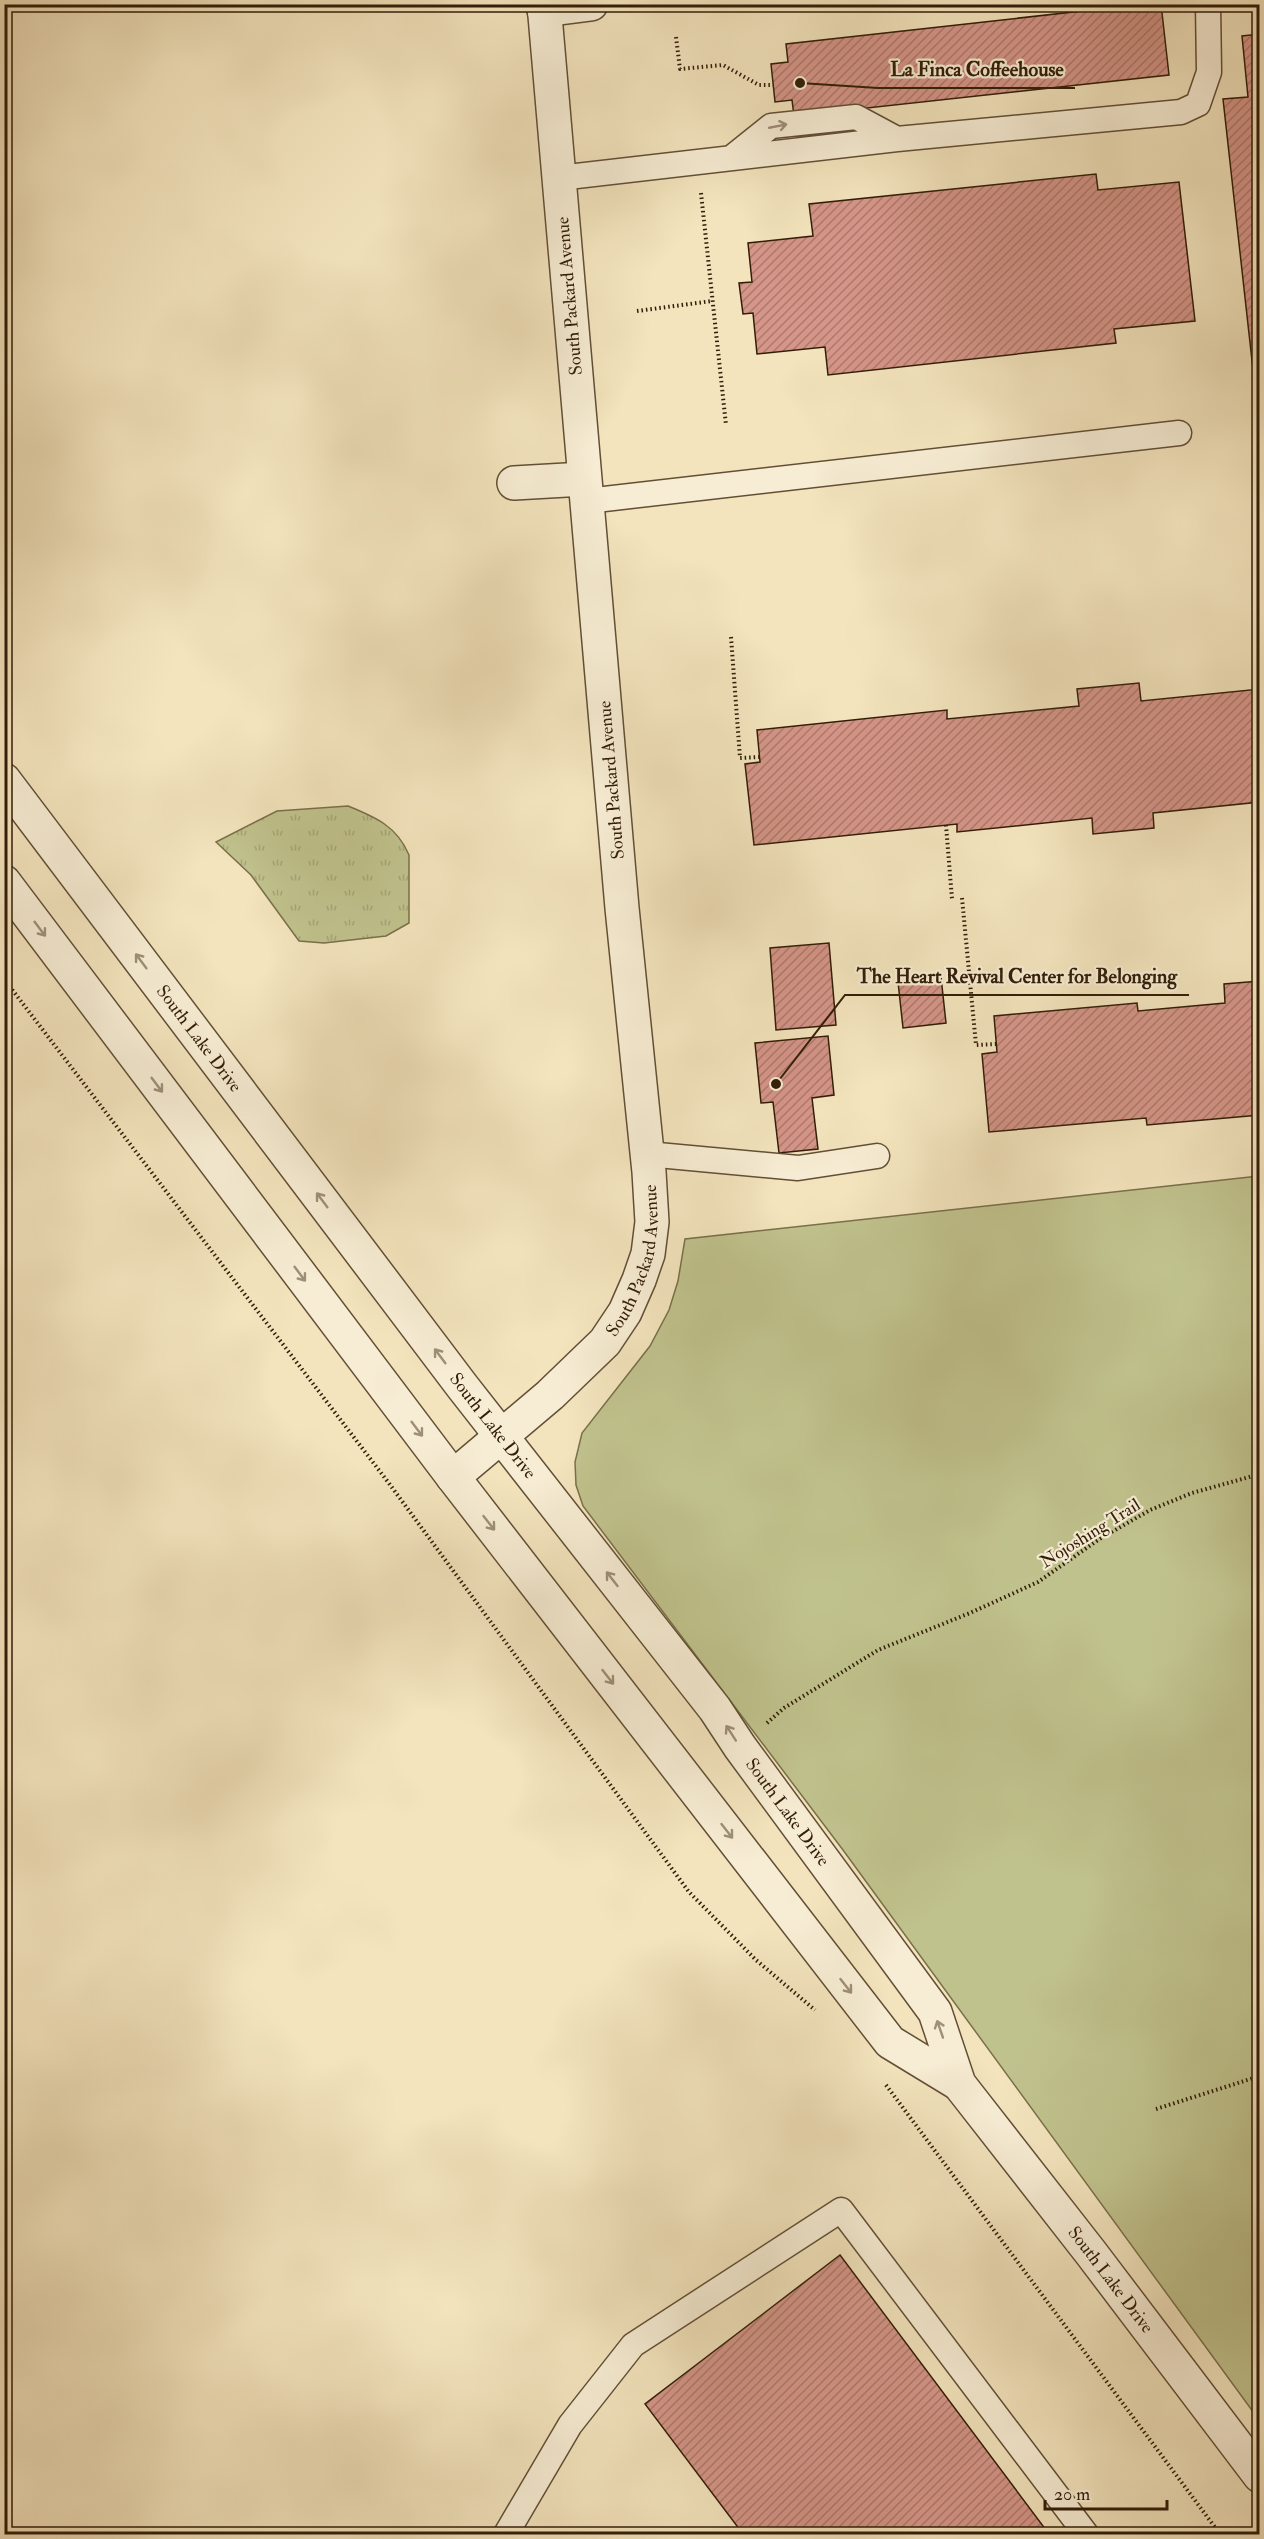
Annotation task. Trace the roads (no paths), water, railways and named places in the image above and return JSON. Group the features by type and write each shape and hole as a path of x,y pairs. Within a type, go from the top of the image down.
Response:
{"street":[{"path":"544,7 591,4"},
{"name":"South Packard Avenue","path":"453,1477 550,1395 605,1342 625,1312 648,1254 652,1222 622,908 544,7"},
{"path":"514,483 586,490"},
{"name":"South Lake Drive","path":"4,780 501,1435 715,1709 740,1748 935,2012 959,2084 1260,2476"},
{"name":"South Lake Drive","path":"4,882 453,1477 890,2042 959,2084"}],"lane":[{"path":"559,178 897,139 1181,112 1198,104 1209,72 1208,4"},
{"path":"586,490 1179,433"},
{"path":"647,1154 798,1168 878,1156"},
{"path":"506,2535 570,2425 633,2345 842,2210 1086,2535"}],"place":[{"name":"La Finca Coffeehouse","path":"800,83"},
{"name":"The Heart Revival Center for Belonging","path":"776,1084"}]}
